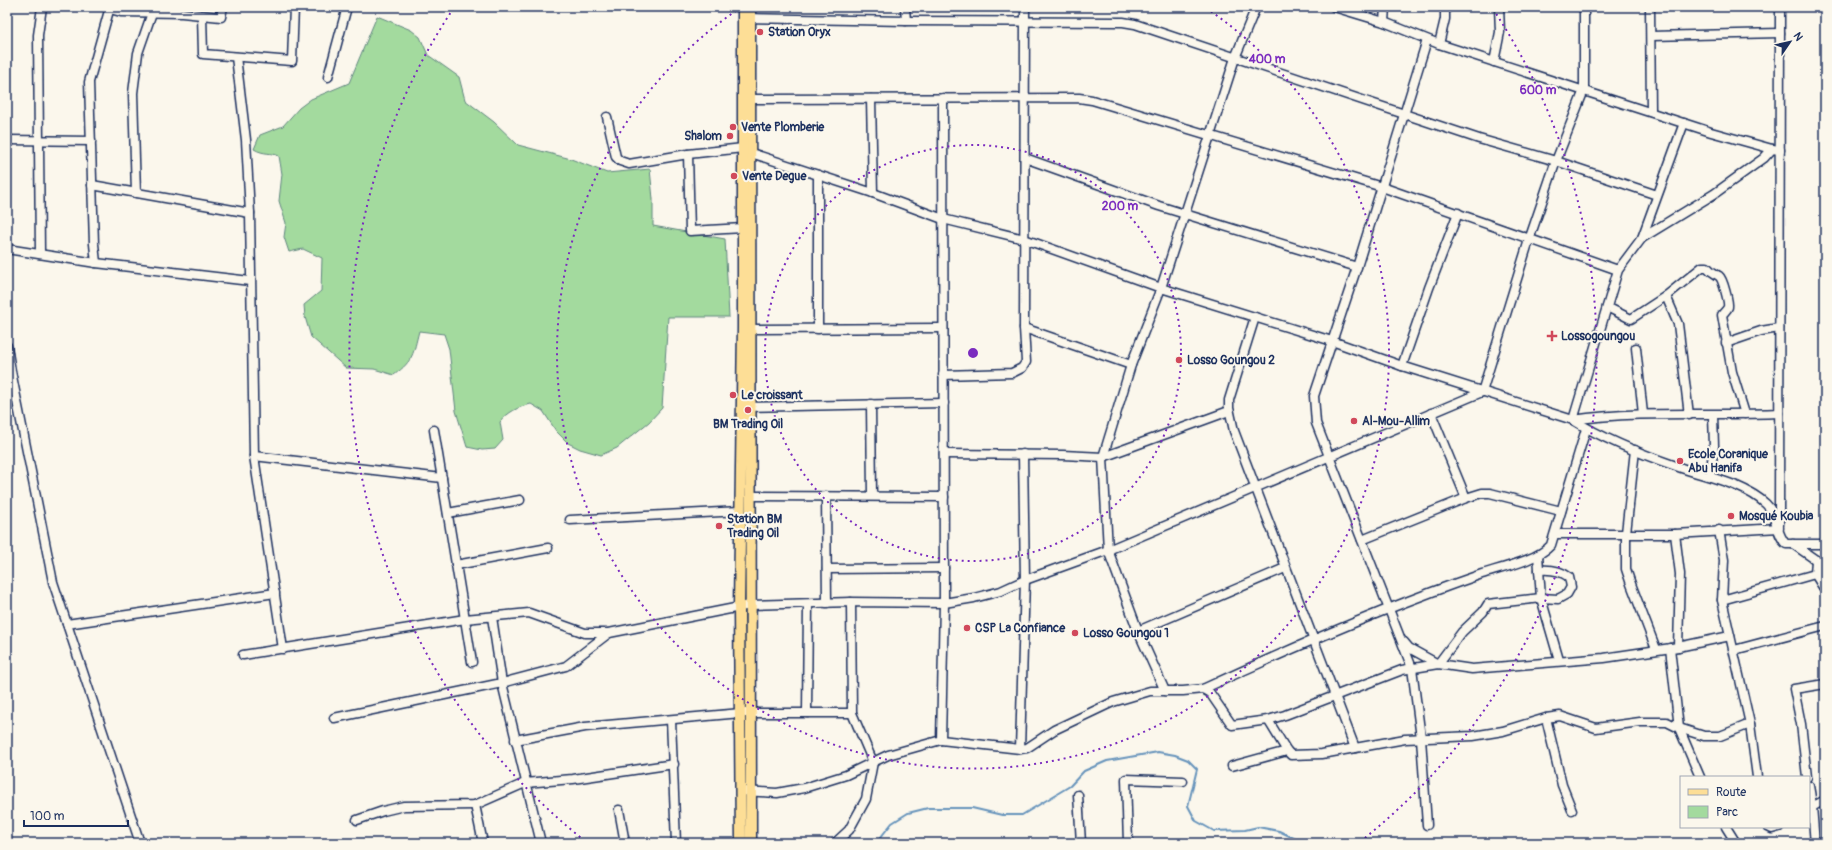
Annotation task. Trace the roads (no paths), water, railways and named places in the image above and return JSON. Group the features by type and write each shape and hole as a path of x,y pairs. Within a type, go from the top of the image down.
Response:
{"main road":[{"path":"746,713 739,607 740,511 746,407 747,328 745,14 750,7"},
{"path":"747,151 742,228 747,328"},
{"path":"741,843 746,791 746,713 750,605 751,496 746,407"},
{"path":"746,791 751,843"}],"street":[{"path":"40,254 38,35 42,7"},
{"path":"96,263 94,244 89,82 110,8 121,12 153,10 221,17 223,7"},
{"path":"202,15 203,54 236,58 292,61 294,7"},
{"path":"328,77 347,7"},
{"path":"905,7 906,21"},
{"path":"943,375 1009,374 1018,371 1026,362 1024,328 1026,158 1025,7"},
{"path":"1165,691 1138,631 1108,550 1103,457 1131,365 1161,288 1235,58 1256,7"},
{"path":"1334,7 1384,22 1427,40 1494,62 1711,132 1776,150"},
{"path":"1384,22 1385,7"},
{"path":"1439,44 1445,18 1445,7"},
{"path":"1494,62 1500,32 1499,7"},
{"path":"1482,392 1529,240 1556,161 1584,90 1584,7"},
{"path":"1650,7 1651,112"},
{"path":"1780,7 1776,150 1779,328 1779,528 1781,538 1785,543 1825,544"},
{"path":"136,192 133,93 138,53 153,10"},
{"path":"745,14 906,21 1123,22 1135,24 1505,147 1556,161 1657,195"},
{"path":"1651,36 1780,33"},
{"path":"1427,40 1357,267 1314,396 1313,406 1316,423 1412,668 1421,738 1427,825"},
{"path":"236,58 246,140 250,213 254,456 283,649"},
{"path":"746,98 1079,98 1092,100 1210,135 1293,162 1382,187 1458,213 1529,240 1618,270"},
{"path":"871,98 872,193"},
{"path":"941,740 944,602 943,98"},
{"path":"607,116 616,157 620,162 629,164 688,154 747,151 872,193 943,219 1024,239 1161,288 1332,341 1402,366 1572,420 1586,429 1635,450 1676,466 1710,476 1752,494 1769,507 1779,528"},
{"path":"1572,420 1618,270 1642,238 1684,123"},
{"path":"7,140 91,141"},
{"path":"1642,238 1714,194 1776,150"},
{"path":"688,154 690,231 742,228"},
{"path":"1026,158 1142,200 1357,267"},
{"path":"818,175 818,329"},
{"path":"92,185 250,213"},
{"path":"1402,366 1429,288 1458,213"},
{"path":"7,249 96,263 250,281"},
{"path":"1607,307 1631,319 1666,296 1700,268 1707,267 1712,273 1721,278 1726,292 1728,306 1722,315 1726,343 1732,372 1745,414"},
{"path":"1666,296 1678,324 1689,415"},
{"path":"1255,317 1229,400 1234,431 1312,640 1355,748"},
{"path":"747,328 943,328"},
{"path":"1024,328 1131,365"},
{"path":"1726,343 1761,331 1779,328"},
{"path":"7,346 53,582 140,843"},
{"path":"1636,348 1643,414"},
{"path":"243,655 465,619 529,613 585,633 609,633 750,605 852,602 944,602 974,598 1001,591 1025,580 1108,550 1482,392"},
{"path":"871,404 872,496"},
{"path":"746,407 944,404"},
{"path":"944,454 1023,454 1103,457 1230,411"},
{"path":"1431,413 1466,498"},
{"path":"1572,420 1608,415 1713,415 1779,413"},
{"path":"1710,476 1714,446 1713,415"},
{"path":"746,791 778,793 804,788 846,775 888,755 941,740 1020,749 1027,748 1054,730 1113,702 1150,691 1203,689 1312,640 1449,585 1538,555 1551,545 1586,429"},
{"path":"434,430 472,662"},
{"path":"1635,450 1626,533 1626,568 1630,584 1656,650"},
{"path":"1020,749 1025,580 1023,454"},
{"path":"254,456 442,478"},
{"path":"1362,540 1482,493 1490,493 1561,510"},
{"path":"751,496 944,497"},
{"path":"826,496 827,603"},
{"path":"448,512 520,500"},
{"path":"570,520 740,511"},
{"path":"1555,534 1675,534 1720,530 1779,528"},
{"path":"1720,530 1724,560 1722,600 1750,724 1757,776"},
{"path":"1675,534 1680,574 1674,647 1679,728 1700,776"},
{"path":"1793,544 1816,560 1825,564"},
{"path":"456,565 548,548"},
{"path":"1538,555 1541,598 1558,660"},
{"path":"1816,560 1815,574 1825,590"},
{"path":"827,569 944,568"},
{"path":"1138,631 1285,568"},
{"path":"1438,664 1462,632 1483,612 1488,604 1563,597 1570,589 1571,581 1569,577 1560,572 1549,569 1539,570"},
{"path":"1722,600 1815,574"},
{"path":"67,624 275,593"},
{"path":"835,843 849,830 866,799 873,762 852,713 852,602"},
{"path":"807,713 808,604"},
{"path":"492,617 502,683 525,783 541,843"},
{"path":"1734,650 1825,626"},
{"path":"334,718 502,683 566,666 609,633"},
{"path":"1203,689 1210,693 1232,725 1268,720 1304,708 1334,695 1402,670 1412,668 1438,664 1472,669 1558,660 1604,658 1674,647 1730,636"},
{"path":"1401,638 1409,648 1438,664"},
{"path":"1807,776 1794,689 1825,684"},
{"path":"515,740 585,727 746,713 852,713"},
{"path":"1268,720 1291,755 1305,756 1405,739 1473,736 1503,731 1546,718 1560,716 1596,728 1640,722 1667,722 1679,728 1704,736 1720,736 1750,724"},
{"path":"1546,718 1562,785 1572,810"},
{"path":"671,720 674,764 676,843"},
{"path":"1232,766 1287,751"},
{"path":"357,820 404,806 475,805 525,783 573,779 674,764"},
{"path":"1128,843 1126,779 1183,781"},
{"path":"1078,795 1081,843"},
{"path":"1810,796 1815,843"},
{"path":"1811,807 1825,800"},
{"path":"475,805 483,843"},
{"path":"619,810 625,843"},
{"path":"1727,828 1736,843"},
{"path":"847,843 849,830"}],"waterway":[{"path":"876,843 892,823 908,813 928,808 972,808 1002,815 1022,815 1070,786 1084,771 1107,761 1158,752 1175,755 1188,760 1197,769 1188,806 1196,821 1214,831 1245,830 1258,827 1279,831 1304,843"}],"place":[{"name":"Station Oryx","path":"760,32"},
{"name":"Vente Plomberie","path":"733,127"},
{"name":"Shalom","path":"730,136"},
{"name":"Vente Degue","path":"734,176"},
{"name":"Lossogoungou","path":"1552,336"},
{"name":"Losso Goungou 2","path":"1179,360"},
{"name":"Le croissant","path":"733,395"},
{"name":"BM Trading Oil","path":"748,410"},
{"name":"Al-Mou-Allim","path":"1354,421"},
{"name":"Ecole Coranique Abu Hanifa","path":"1680,461"},
{"name":"Mosqué Koubia","path":"1731,516"},
{"name":"Station BM Trading Oil","path":"719,526"},
{"name":"CSP La Confiance","path":"967,628"},
{"name":"Losso Goungou 1","path":"1075,633"}]}
